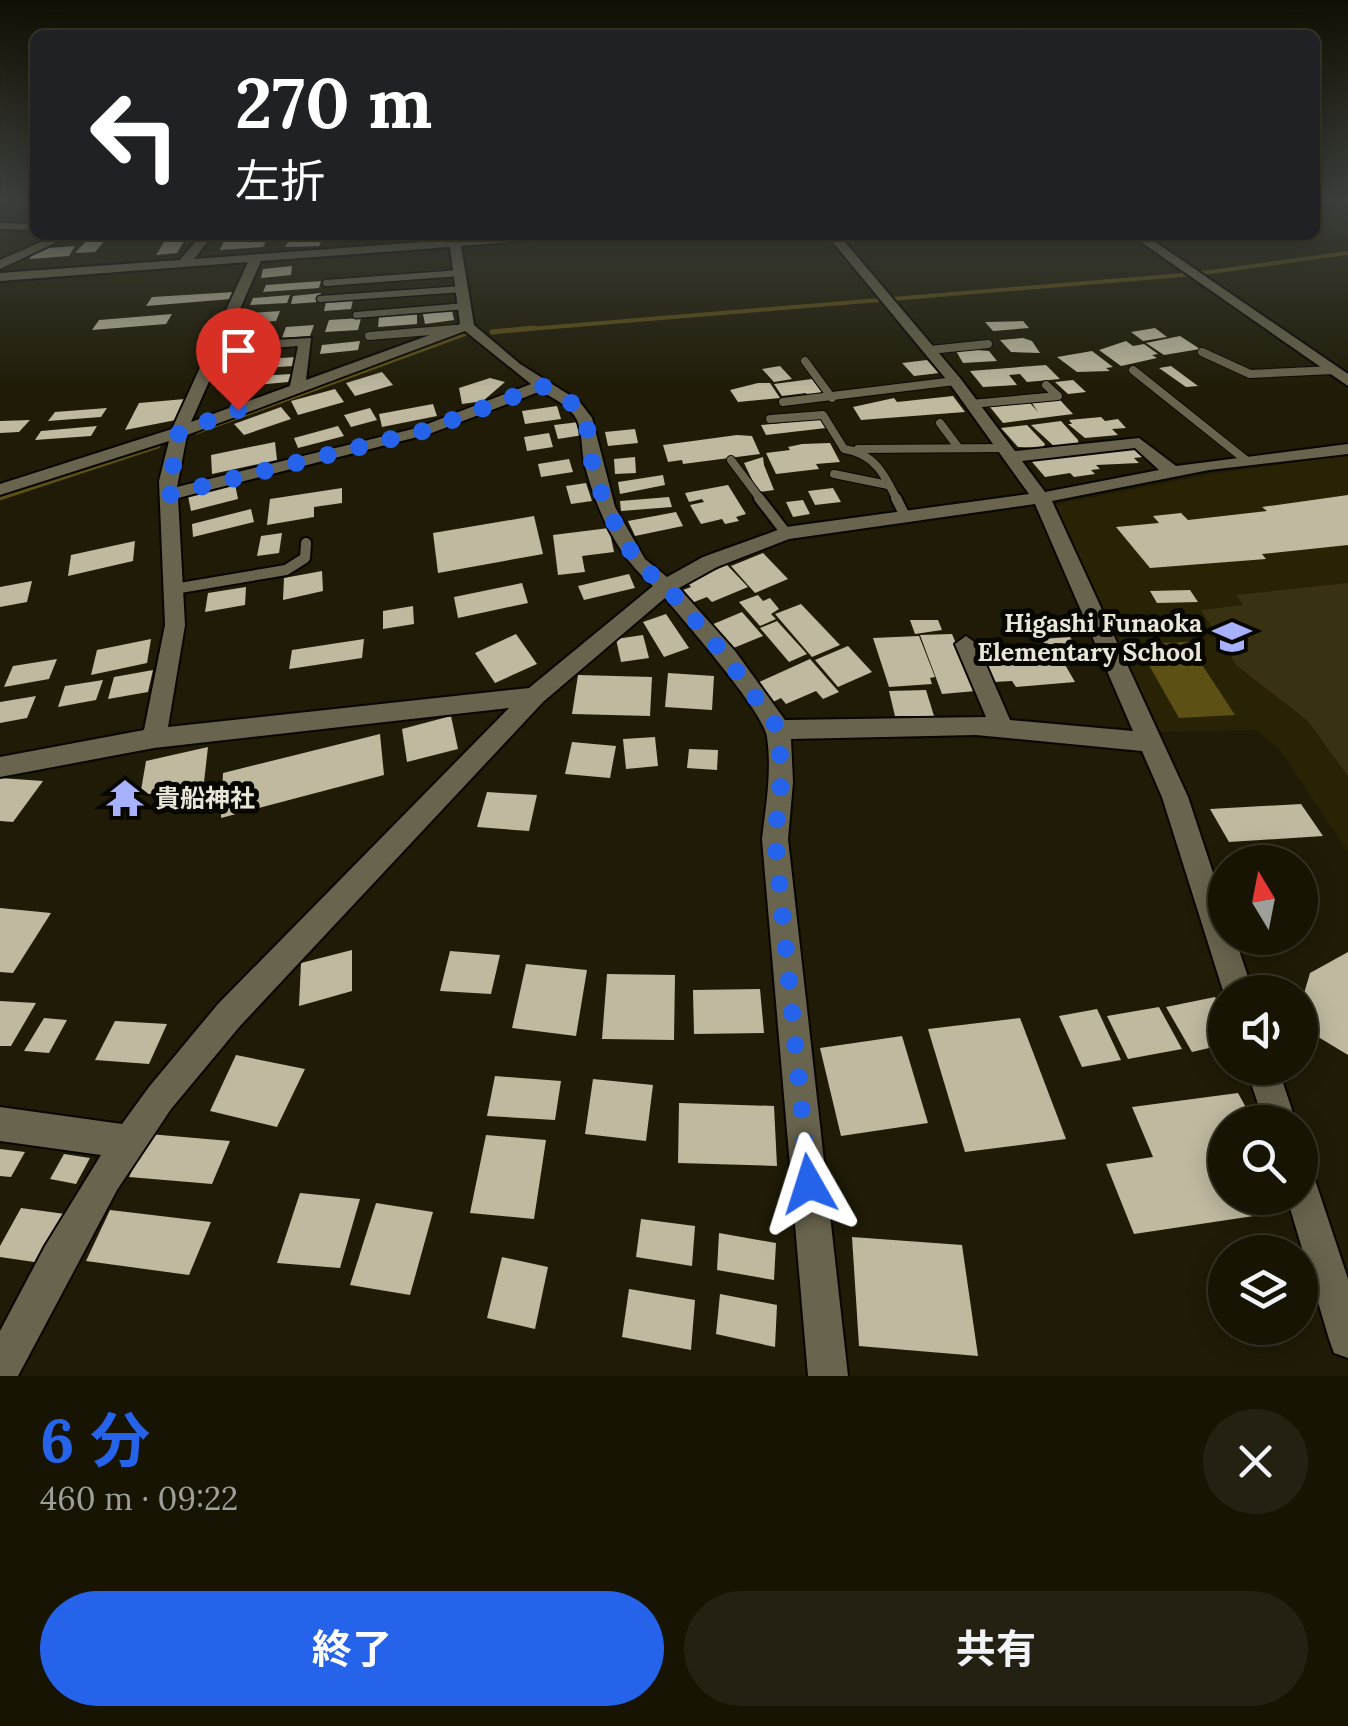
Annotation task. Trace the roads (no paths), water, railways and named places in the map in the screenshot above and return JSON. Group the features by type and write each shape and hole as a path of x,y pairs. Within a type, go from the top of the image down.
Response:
{"street":[{"path":"0,277 193,264"},
{"path":"154,738 175,626 168,495 179,432 253,264"},
{"path":"459,264 466,306 463,327"},
{"path":"857,264 930,350 1040,498 1175,797 1233,975"},
{"path":"1181,264 1348,381"},
{"path":"463,327 542,386 573,404 586,420 592,462 606,508 638,564 666,586 727,658 779,730 781,782 775,839 828,1376"},
{"path":"0,490 179,432 463,327"},
{"path":"216,348 306,341 297,388"},
{"path":"168,495 423,431 542,386"},
{"path":"1007,452 1140,443 1172,472"},
{"path":"0,1371 58,1258 130,1142 229,1015 535,696 666,586 710,562 786,533 1040,498 1172,472 1348,449"},
{"path":"966,644 1002,728"},
{"path":"0,767 154,738 535,696"},
{"path":"779,730 942,725 1152,742"},
{"path":"0,1124 130,1142"},
{"path":"1310,1215 1348,1339"}],"lane":[{"path":"326,283 460,273"},
{"path":"320,299 462,289"},
{"path":"356,315 466,306"},
{"path":"369,336 463,327"},
{"path":"930,350 988,344"},
{"path":"1202,352 1231,371 1258,377 1333,370"},
{"path":"804,361 832,398"},
{"path":"1132,370 1246,461"},
{"path":"783,402 955,382"},
{"path":"971,404 1058,396 1046,385"},
{"path":"770,419 823,415 844,449 958,447 1007,452"},
{"path":"940,423 958,447"},
{"path":"858,449 874,459 904,516"},
{"path":"732,460 786,533"},
{"path":"834,474 888,485"},
{"path":"174,590 286,570 304,558 306,543"}],"waterway":[{"path":"504,331 1195,274 1266,264"},
{"path":"492,332 534,328"},
{"path":"196,432 464,334"},
{"path":"0,498 158,446"}],"place":[{"name":"Higashi Funaoka Elementary School","path":"1232,637"},
{"name":"貴船神社","path":"125,798"}]}
